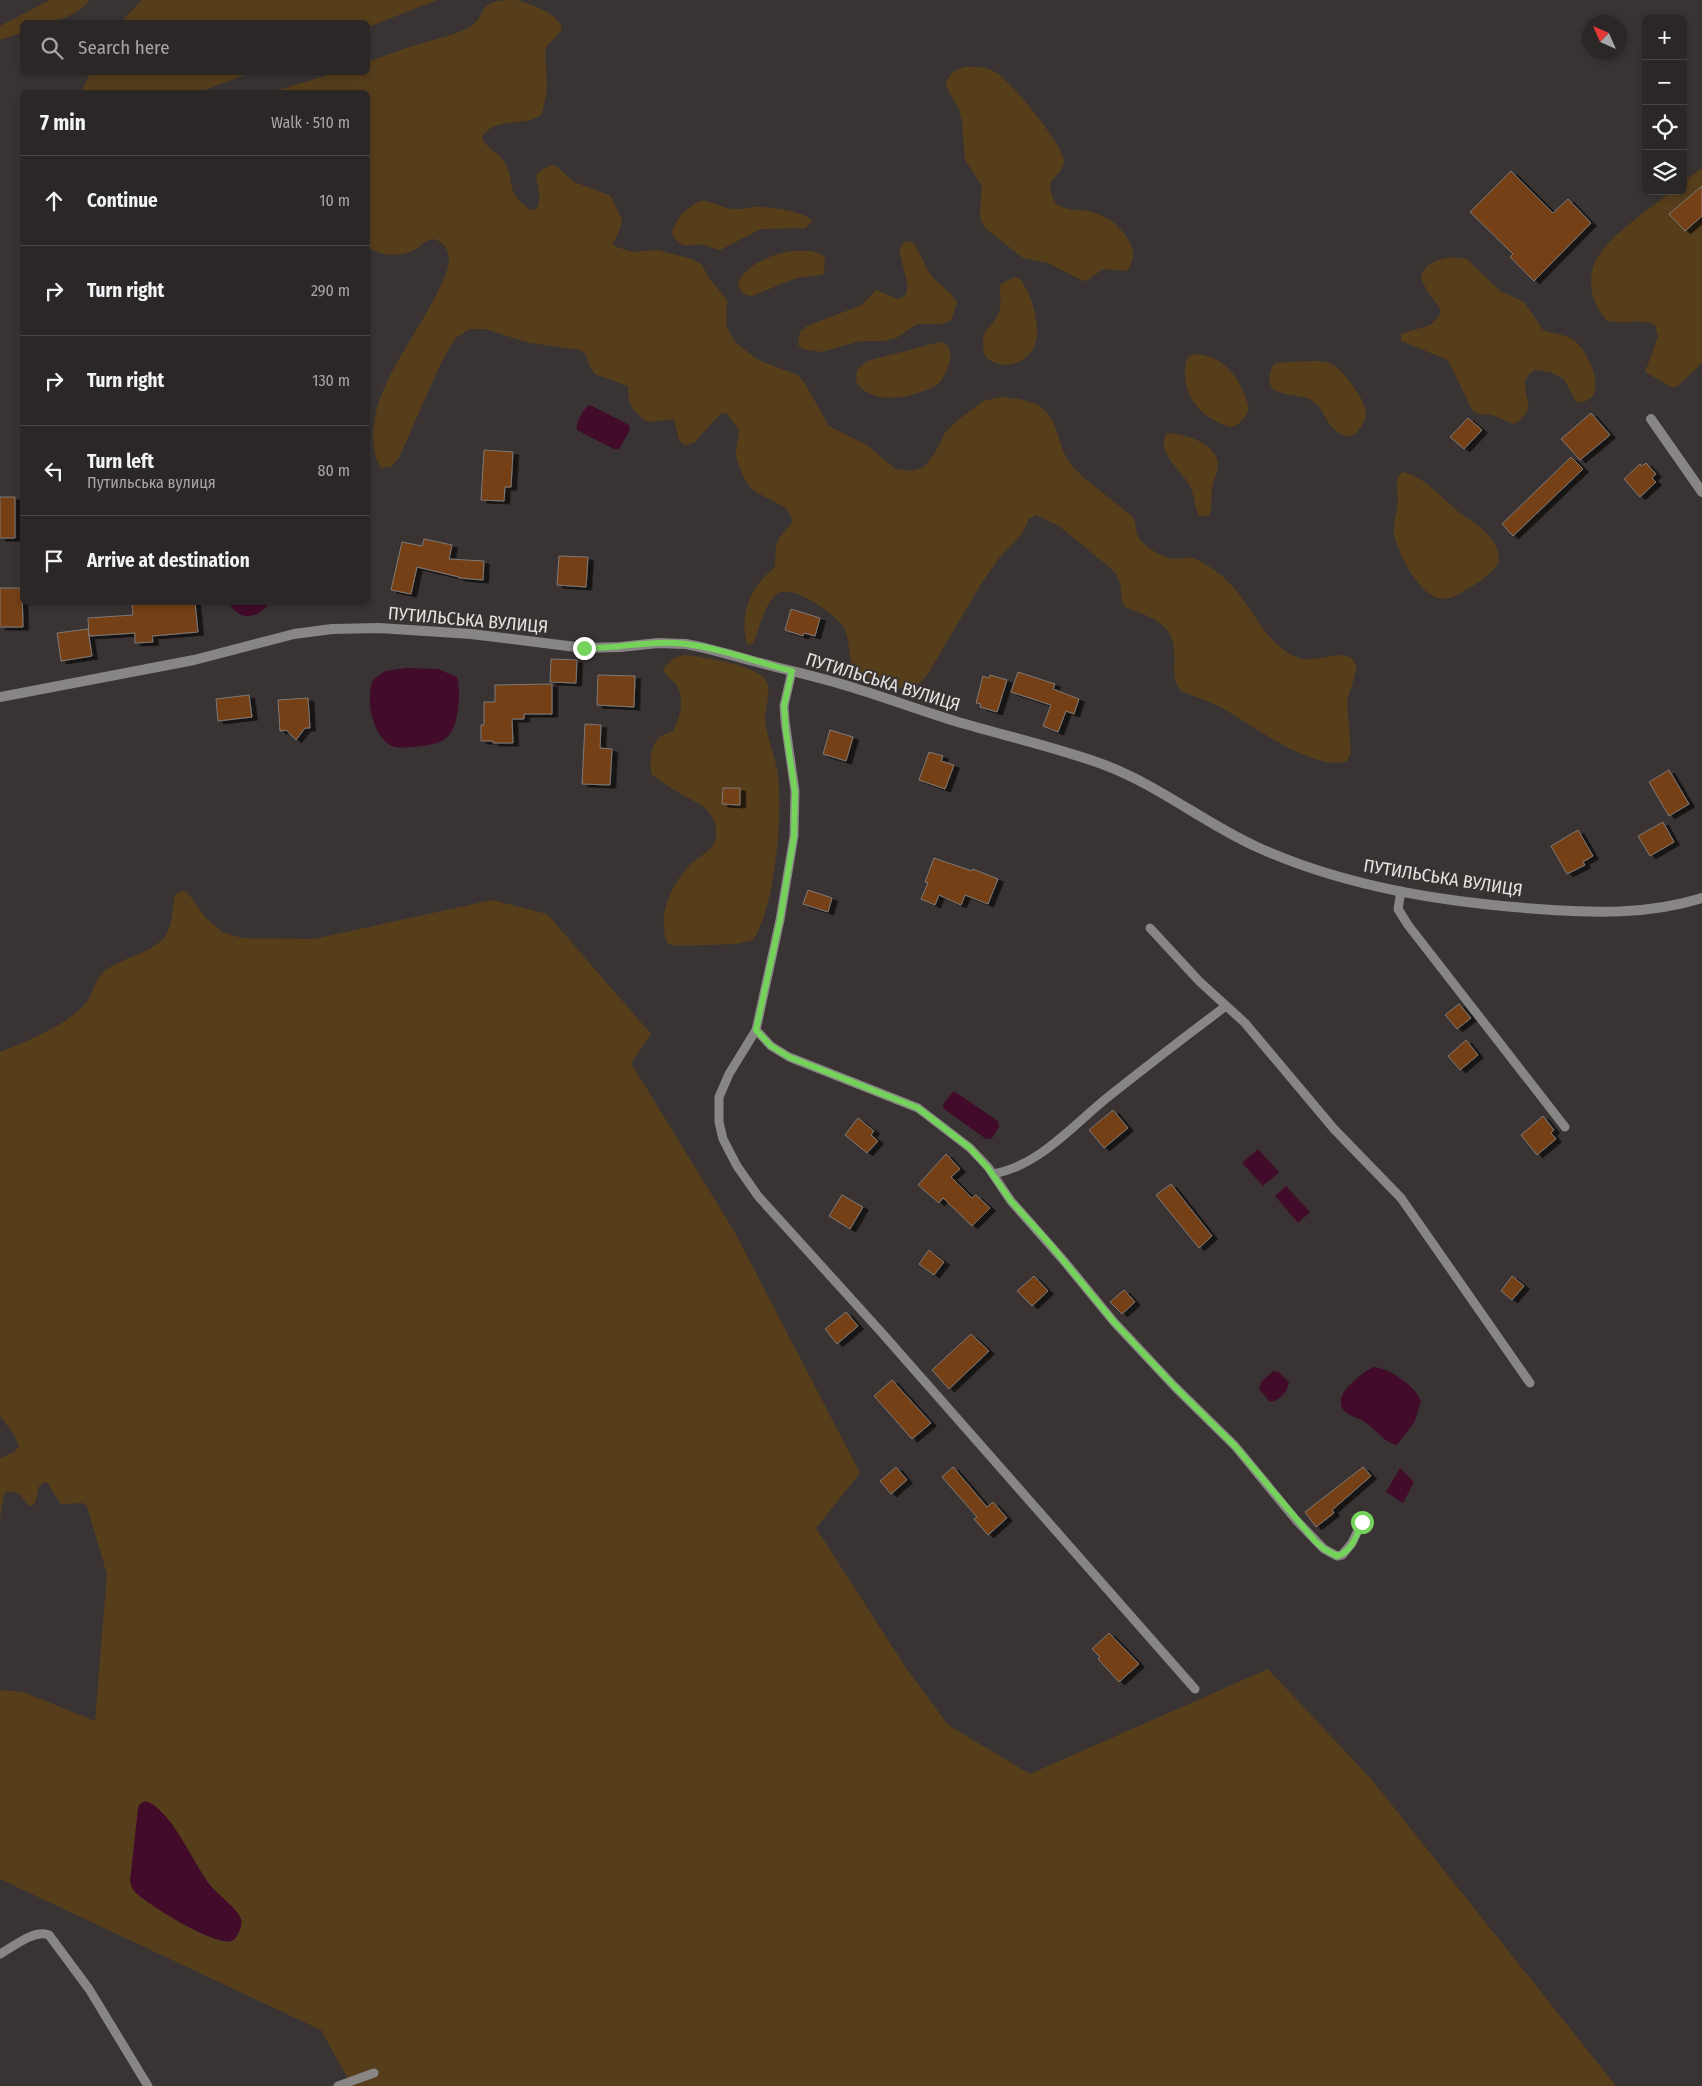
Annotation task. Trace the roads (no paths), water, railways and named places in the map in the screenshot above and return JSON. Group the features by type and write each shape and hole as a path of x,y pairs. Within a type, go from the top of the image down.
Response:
{"street":[{"path":"1651,419 1702,492"},
{"name":"ПУТИЛЬСЬКА ВУЛИЦЯ","path":"0,697 194,660 294,634 339,628 380,628 471,634 584,648 658,643 686,644 850,686 958,722 1047,746 1104,765 1147,786 1221,829 1260,848 1350,880 1401,891 1496,906 1591,912 1650,910 1676,906 1702,898"}],"lane":[{"path":"792,671 784,706 795,792 794,836 780,920 756,1030 726,1079 719,1103 719,1122 723,1139 737,1166 758,1196 882,1333 1195,1689"},
{"path":"1401,891 1398,908 1408,925 1565,1127"},
{"path":"1150,928 1184,966 1257,1037 1334,1129 1401,1198 1530,1383"},
{"path":"993,1174 1015,1169 1042,1152 1100,1103 1226,1006"},
{"path":"756,1030 771,1046 789,1057 926,1113 970,1148 993,1174 1011,1201 1049,1243 1109,1317 1175,1387 1235,1446 1315,1541 1332,1554 1337,1556 1342,1554 1352,1543 1362,1522"},
{"path":"0,1954 35,1935 44,1933 49,1935 89,1989 148,2086"},
{"path":"338,2086 374,2073"}]}
